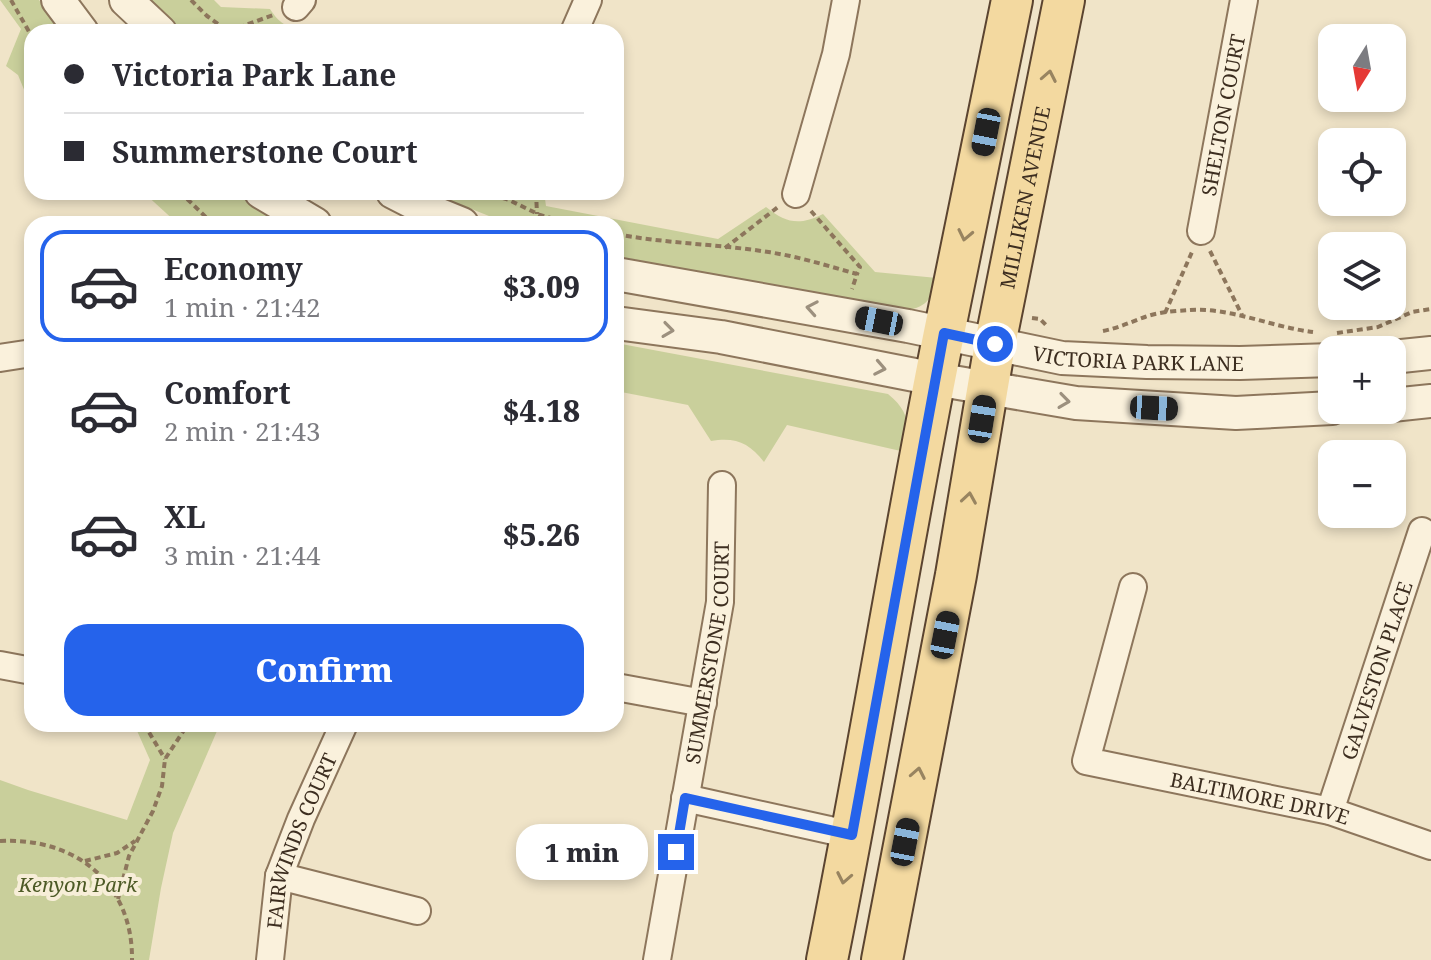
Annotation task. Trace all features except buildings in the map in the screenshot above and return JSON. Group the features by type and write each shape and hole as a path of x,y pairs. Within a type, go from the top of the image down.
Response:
{"main road":[{"path":"827,960 935,379 1012,0"},
{"name":"MILLIKEN AVENUE","path":"882,960 956,575 995,344 1064,0"}],"street":[{"path":"58,0 76,24"},
{"path":"126,0 152,24"},
{"path":"578,24 588,0"},
{"path":"796,194 836,54 846,0"},
{"name":"SHELTON COURT","path":"1201,231 1244,0"},
{"path":"274,200 302,216"},
{"path":"409,200 442,216"},
{"name":"VICTORIA PARK LANE","path":"624,275 944,333 1062,358 1240,363 1318,360"},
{"path":"624,324 721,337 1076,403 1236,413 1318,409"},
{"path":"1406,356 1431,353"},
{"path":"0,358 24,354"},
{"path":"1406,404 1431,401"},
{"name":"SUMMERSTONE COURT","path":"657,960 720,602 722,485"},
{"name":"GALVESTON PLACE","path":"1330,811 1422,531"},
{"name":"BALTIMORE DRIVE","path":"1133,587 1086,761 1330,811 1431,846"},
{"path":"0,665 24,670"},
{"path":"624,688 703,703"},
{"name":"FAIRWINDS COURT","path":"270,960 279,876 340,732"},
{"path":"685,798 852,835"},
{"path":"279,876 417,911"}],"path":[{"path":"11,0 25,24"},
{"path":"191,0 218,24"},
{"path":"249,24 299,4"},
{"path":"725,248 796,194 860,267 857,274"},
{"path":"188,200 205,216"},
{"path":"509,200 544,216"},
{"path":"536,200 537,214"},
{"path":"1165,313 1201,231"},
{"path":"1201,231 1243,316"},
{"path":"149,732 165,759"},
{"path":"118,899 129,856 153,811 162,786 165,759 183,732"},
{"path":"83,862 117,853 137,839"},
{"path":"0,841 36,843 61,850 92,866 110,886 122,907 132,939 132,960"}],"green space":[{"path":"0,0 39,0 57,24 24,24 24,90 18,75 6,66 21,29"},
{"path":"150,0 214,0 221,7 270,9 284,24 175,24"},
{"path":"152,200 245,200 270,216 169,216"},
{"path":"449,200 545,200 546,206 598,216 489,216"},
{"path":"766,207 780,217 793,221 823,214 875,272 937,278 927,302 902,311 624,258 624,221 718,239"},
{"path":"624,344 888,394 901,407 907,420 905,452 787,425 764,462 741,443 711,441 688,405 624,393"},
{"name":"Kenyon Park","path":"138,732 217,732 173,833 149,960 0,960 0,780 127,820 150,760"}],"route":[{"path":"676,852 685,798 852,835 944,333 995,344"}]}
